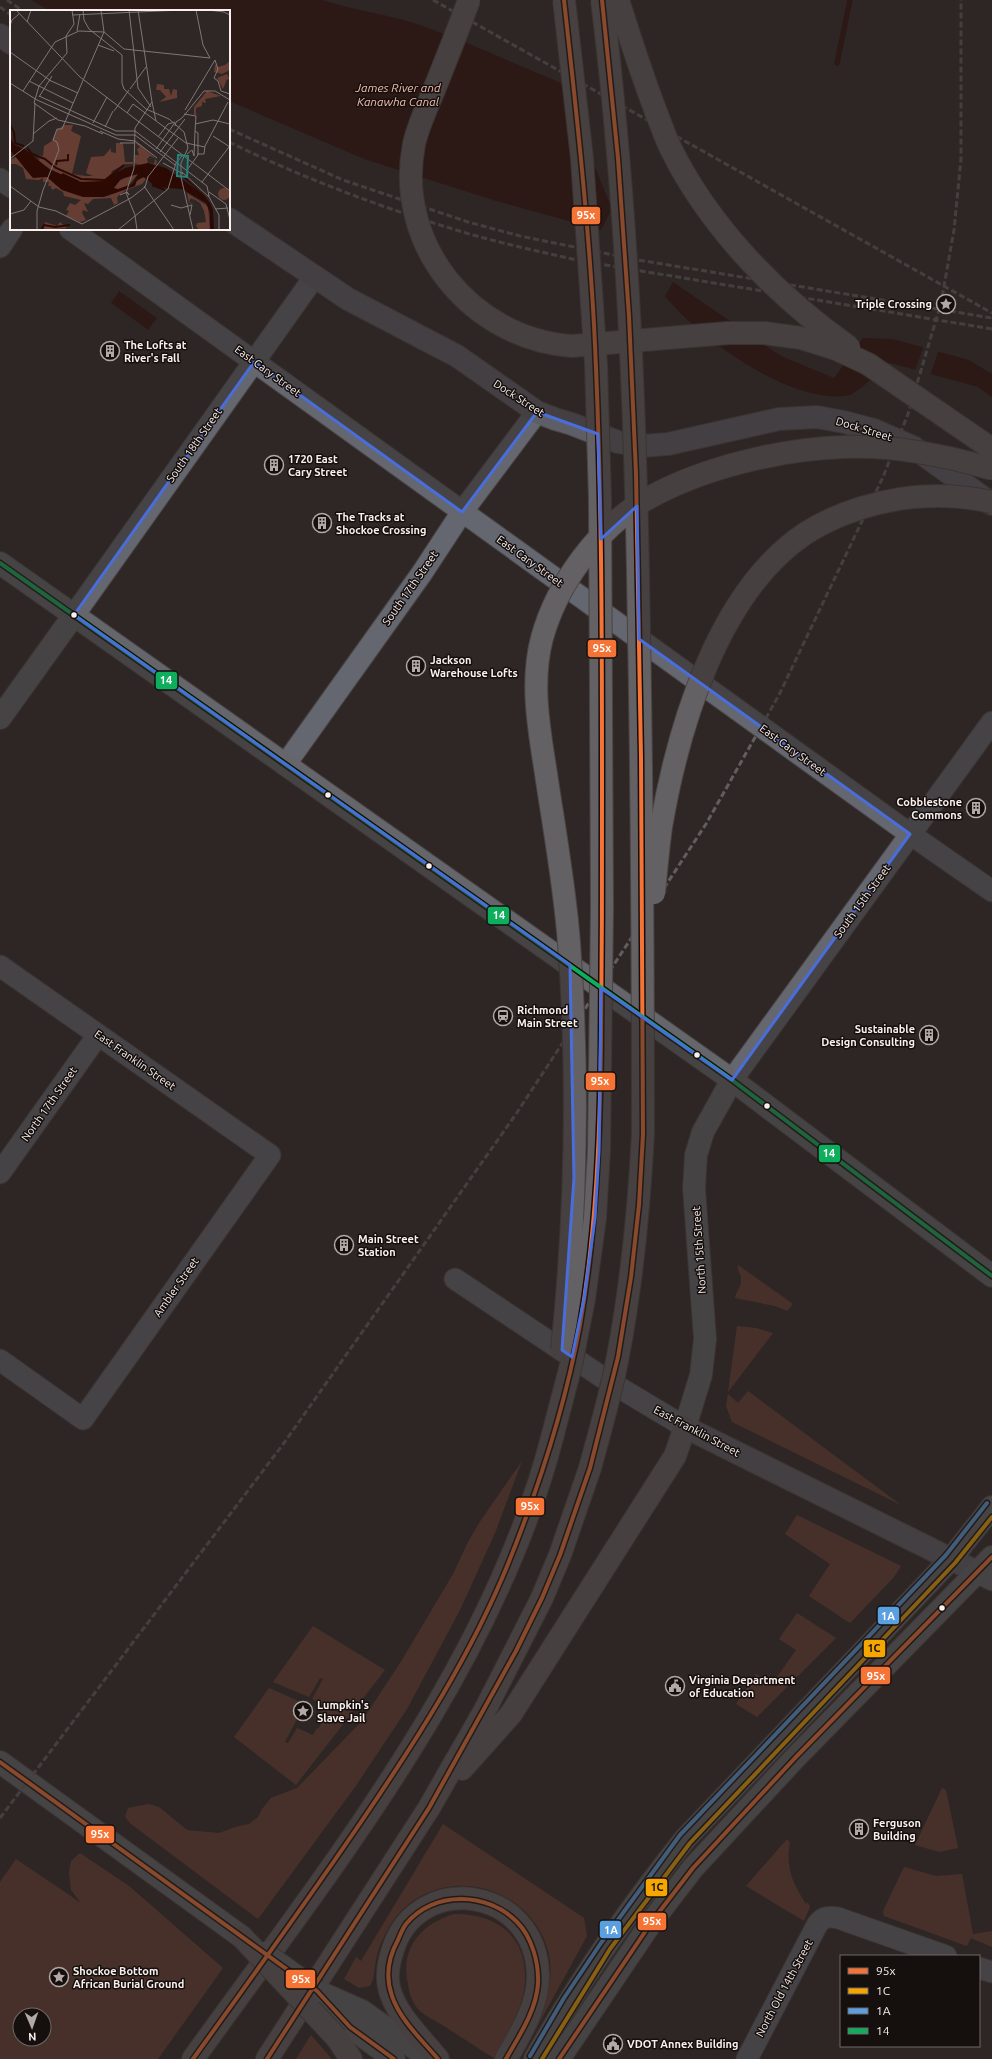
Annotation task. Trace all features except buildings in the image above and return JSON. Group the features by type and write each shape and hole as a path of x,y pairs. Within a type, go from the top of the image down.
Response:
{"highway":[{"path":"469,0 414,143 411,171 412,198 417,224 441,272 456,290 469,302 512,330 540,341 557,345 572,346 728,333 764,333 808,340 836,349 868,364 992,449"},
{"path":"193,2059 372,1807 450,1685 489,1609 507,1568 548,1455 571,1366 584,1299 595,1218 599,1151 602,907 600,507 596,364 582,158 564,0"},
{"path":"267,2059 429,1808 492,1697 542,1598 560,1555 590,1468 618,1357 631,1277 639,1205 643,1134 640,697 636,442 630,303 622,194 602,0"},
{"path":"618,0 629,36 670,148 698,196 737,246 795,305 838,339 992,449"},
{"path":"553,1434 563,1340 572,1217 575,1094 569,943 559,860 536,704 536,667 542,638 554,605 569,576 615,523 645,501 677,485 724,467 798,450 846,447 895,449 948,457 992,469"},
{"path":"643,990 661,827 684,727 701,680 722,632 743,596 771,562 806,533 837,516 879,502 917,495 967,497 992,503"},
{"path":"429,1808 511,1714 675,1456 686,1427"},
{"path":"438,2059 396,2007 389,1987 388,1966 395,1943 410,1920 424,1909 439,1902 468,1898 484,1901 510,1914 528,1935 537,1961 538,1976 534,2000 522,2031 506,2059"},
{"path":"237,1933 349,2025 351,2059"}],"main road":[{"path":"0,35 10,42"},
{"name":"Dock Street","path":"230,220 348,299 457,356 537,412 618,442 642,446 668,444 779,419 817,418 844,422 874,430 913,447 992,503"},
{"path":"0,562 732,1080 992,1276"},
{"path":"0,718 74,615"},
{"name":"North 15th Street","path":"686,1427 701,1375 705,1339 694,1188 696,1155 703,1132 732,1080"},
{"name":"East Franklin Street","path":"686,1427 951,1559 987,1570"},
{"path":"535,2059 569,1999 647,1887 685,1839 725,1795 872,1644 951,1559 992,1507"},
{"path":"559,2059 649,1926 698,1863 795,1758 987,1570"},
{"path":"0,1762 317,1991 349,2025 394,2059"},
{"path":"349,2025 430,2059"}],"street":[{"path":"0,179 10,186"},
{"path":"0,247 11,230"},
{"name":"East Cary Street","path":"71,230 910,834 992,891"},
{"name":"South 18th Street","path":"74,615 315,276"},
{"name":"South 17th Street","path":"285,765 422,573 462,512 537,412"},
{"name":"South 15th Street","path":"732,1080 992,722"},
{"name":"East Franklin Street","path":"0,966 270,1155"},
{"name":"North 17th Street","path":"0,1173 98,1035"},
{"name":"Ambler Street","path":"2,1366 83,1419 270,1155"},
{"name":"East Franklin Street","path":"455,1279 606,1379 686,1427"},
{"name":"North Old 14th Street","path":"747,2059 817,1925 822,1919 832,1917 838,1918 943,1955"},
{"path":"980,1968 992,1972"}],"highlighted area":[{"path":"254,362 462,512 537,412 598,434 601,539 637,506 639,639 910,834 732,1080 601,988 599,1151 595,1218 584,1299 572,1357 562,1350 574,1178 570,965 74,615"}],"shaded area":[{"path":"738,1265 793,1304 787,1311 775,1306 735,1298 741,1281"},
{"path":"737,1326 756,1328 773,1333 728,1392"},
{"path":"748,1391 901,1505 732,1422 726,1406 728,1394 738,1403"},
{"path":"522,1461 495,1533 460,1610 407,1709 355,1787 258,1919 131,1824 125,1817 128,1808 149,1804 159,1807 187,1830 219,1833 249,1824 258,1817 262,1809 271,1798 297,1788 362,1721 402,1660 453,1574 479,1523"},
{"path":"797,1515 901,1566 894,1577 850,1623 809,1596 830,1564 785,1534"},
{"path":"797,1613 836,1638 757,1717 736,1704 756,1674 772,1684 796,1650 779,1639"},
{"path":"313,1626 385,1670 296,1785 234,1737 269,1688 305,1704 285,1742 288,1743 297,1728 313,1735 317,1728 318,1729 322,1722 320,1721 322,1718 318,1716 324,1705 312,1699 323,1679 320,1678 309,1697 273,1682"},
{"path":"942,1788 946,1790 958,1848 939,1852 915,1845"},
{"path":"443,1824 584,1918 587,1936 537,2027 549,1988 550,1957 547,1947 537,1926 522,1909 504,1896 483,1888 461,1886 440,1888 419,1897 400,1912 388,1928 379,1947 374,1977 370,1986 359,1988 344,1979 356,1957 361,1961"},
{"path":"787,1839 790,1843 789,1868 791,1875 801,1897 806,1904 808,1902 810,1907 804,1921 746,1886"},
{"path":"80,1853 129,1886 223,1968 158,2059 0,2059 0,1882 16,1859 81,1903 71,1890 69,1872 71,1861"},
{"path":"904,1867 936,1876 962,1874 973,1934 992,1931 992,1947 971,1938 967,1946 884,1916 884,1909"},
{"path":"454,1914 484,1918 496,1923 507,1931 515,1940 521,1952 524,1966 524,1991 518,2011 495,2059 423,2013 415,2006 409,1991 406,1971 410,1949 423,1931 442,1918"},
{"path":"311,2035 331,2058 332,2059 296,2059"}],"water":[{"name":"James River and Kanawha Canal","path":"31,0 323,0 347,7 398,18 423,26 475,46 561,83 612,209 601,230 496,201 364,159 230,101 230,10 48,10"},
{"path":"673,282 781,356 834,378 863,338 893,339 969,360 992,374 992,397 978,387 890,363 864,386 850,395 827,396 802,390 776,380 749,366 723,349 700,331 680,313 665,296"},
{"path":"119,291 157,318 148,330 111,303"}],"pier":[{"path":"924,345 939,349 930,376 915,371"}],"waterway":[{"path":"837,63 850,0"}],"railway":[{"path":"7,0 22,10"},
{"path":"433,0 992,313"},
{"path":"0,1818 284,1443 516,1114 706,824 779,695 883,477 908,414 941,303 954,230 961,159 961,0"},
{"path":"0,7 10,14"},
{"path":"230,129 343,180 468,222 520,236 638,260 992,318"},
{"path":"230,142 316,181 405,214 466,233 509,244 581,261 992,329"}],"transit line":[{"name":"95x","path":"193,2059 300,1910 404,1758 442,1695 477,1631 508,1564 530,1506 559,1416 580,1325 590,1255 600,1114 602,918 601,559 599,442 594,325 581,162 564,0"},
{"name":"95x","path":"267,2059 429,1808 516,1651 542,1598 560,1555 590,1468 618,1357 631,1277 639,1205 643,1134 641,757 636,474 629,316 618,158 602,0"},
{"name":"14","path":"0,563 732,1080 992,1276"},
{"name":"1A","path":"530,2056 564,1998 601,1943 680,1835 946,1555 987,1503"},
{"name":"1C","path":"542,2059 610,1949 690,1843 955,1563 992,1517"},
{"name":"95x","path":"559,2059 653,1920 693,1868 795,1758 992,1557"},
{"name":"95x","path":"0,1762 317,1991 350,2027 394,2059"},
{"name":"95x","path":"438,2059 412,2029 396,2005 390,1989 388,1974 390,1960 406,1924 418,1913 431,1905 461,1899 477,1900 505,1912 522,1928 534,1951 538,1976 537,1994 526,2023 506,2059"}],"place":[{"name":"Triple Crossing","path":"946,304"},
{"name":"The Lofts at River's Fall","path":"110,351"},
{"name":"1720 East Cary Street","path":"274,465"},
{"name":"The Tracks at Shockoe Crossing","path":"322,523"},
{"name":"Jackson Warehouse Lofts","path":"416,666"},
{"name":"Cobblestone Commons","path":"976,808"},
{"name":"Richmond Main Street","path":"503,1016"},
{"name":"Sustainable Design Consulting","path":"929,1035"},
{"name":"Main Street Station","path":"344,1245"},
{"name":"Virginia Department of Education","path":"675,1686"},
{"name":"Lumpkin's Slave Jail","path":"303,1711"},
{"name":"Ferguson Building","path":"859,1829"},
{"name":"Shockoe Bottom African Burial Ground","path":"59,1977"},
{"name":"VDOT Annex Building","path":"613,2044"}]}
